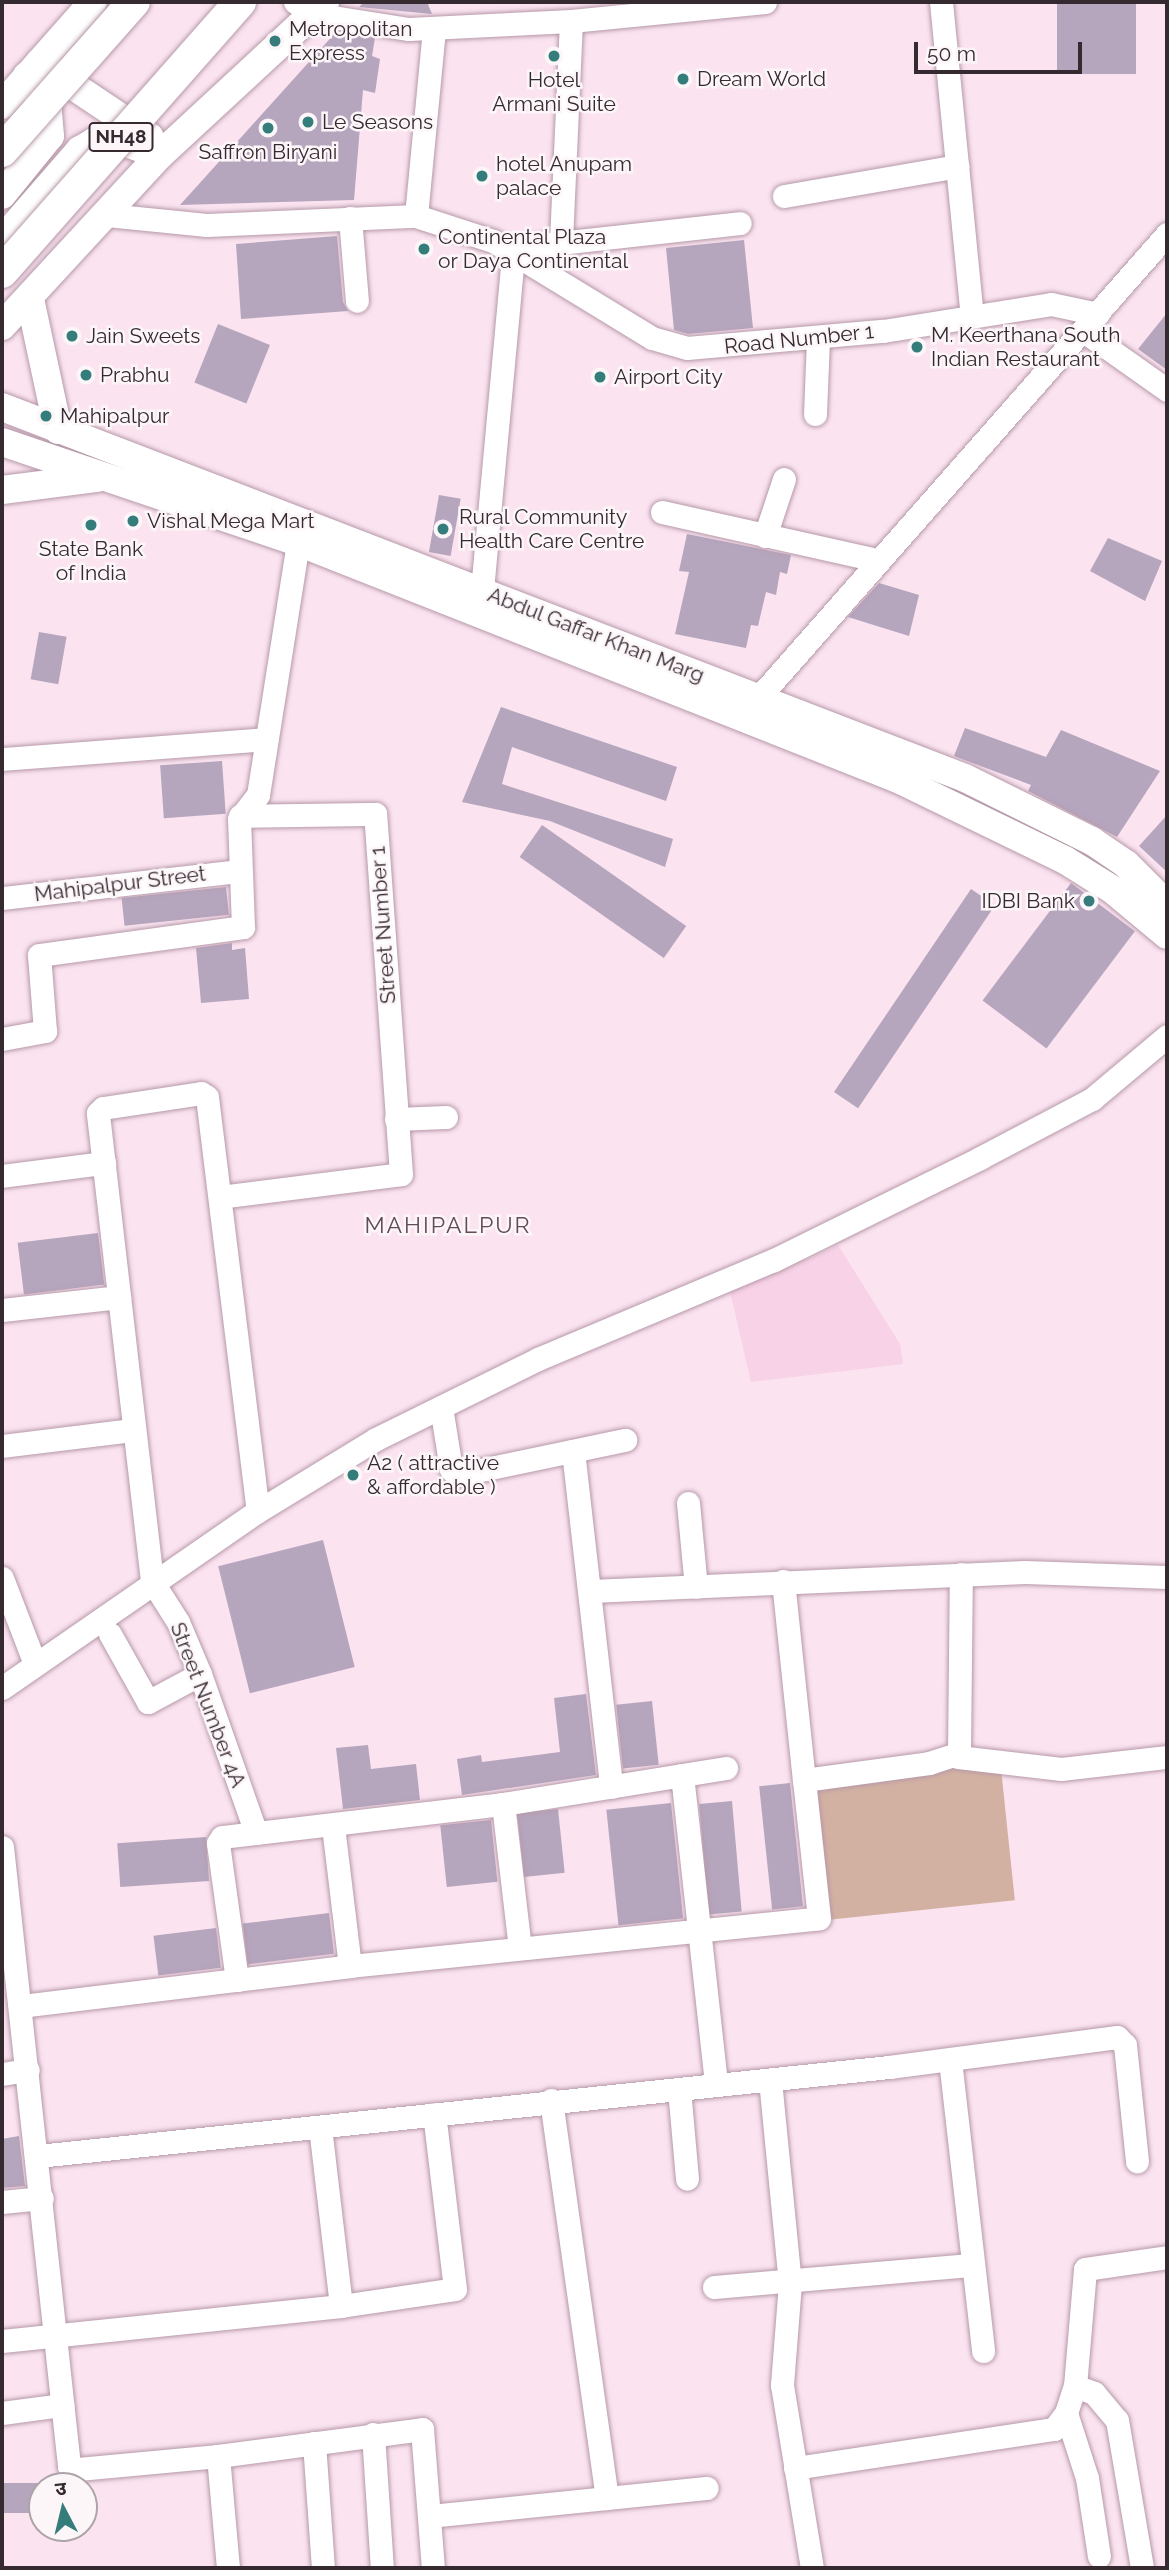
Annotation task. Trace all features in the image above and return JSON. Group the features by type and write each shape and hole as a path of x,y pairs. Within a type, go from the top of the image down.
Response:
{"highway":[{"path":"2,151 134,2"},
{"name":"NH48","path":"2,272 240,2"}],"main road":[{"path":"2,105 93,2"},
{"path":"2,326 30,299 163,152 311,6"},
{"path":"33,69 163,152"},
{"path":"2,195 50,136 48,111 33,69"},
{"path":"2,240 80,150 94,142 110,136 163,152"},
{"path":"30,299 58,430"},
{"name":"Abdul Gaffar Khan Marg","path":"2,407 482,590 661,663 760,696 954,773 1061,824 1126,864 1167,905"},
{"name":"Abdul Gaffar Khan Marg","path":"2,442 298,542 898,779 1065,860 1113,890 1167,935"},
{"path":"2,490 106,477"}],"street":[{"path":"311,6 383,26 434,29 570,21 714,4 765,2"},
{"path":"941,2 972,316"},
{"path":"561,241 570,21"},
{"path":"416,216 434,29"},
{"path":"784,196 957,166"},
{"name":"Road Number 1","path":"107,215 206,225 416,216 461,228 516,255 644,334 687,348 724,348 818,339 1051,304 1092,323"},
{"path":"350,218 357,301"},
{"path":"482,590 516,255 521,245 740,223"},
{"path":"760,696 877,559 1092,323 1167,234"},
{"path":"1092,323 1167,390"},
{"path":"815,414 818,339"},
{"path":"765,536 783,479"},
{"path":"662,512 877,559"},
{"path":"2,1040 42,1034 47,1027 38,955 241,929 245,921 239,871 240,816 256,802 298,542"},
{"path":"2,759 266,739"},
{"name":"Street Number 1","path":"220,1197 401,1174 375,814 240,816"},
{"name":"Mahipalpur Street","path":"2,898 239,871"},
{"path":"2,1688 152,1581 258,1511 376,1439 551,1353 774,1260 980,1158 1092,1099 1167,1035"},
{"path":"152,1581 99,1110 203,1093 208,1100 258,1511"},
{"path":"396,1119 446,1117"},
{"path":"2,1175 104,1163"},
{"path":"2,1310 119,1297"},
{"path":"440,1407 454,1474 625,1440"},
{"path":"2,1446 133,1430"},
{"path":"573,1451 591,1591 611,1787"},
{"path":"688,1503 696,1587"},
{"path":"591,1591 961,1574 1167,1577"},
{"path":"958,1757 961,1574"},
{"path":"2,1578 35,1664"},
{"name":"Street Number 4A","path":"152,1581 178,1622 200,1674 256,1833"},
{"path":"21,2006 350,1966 819,1918 783,1581"},
{"path":"110,1634 148,1702 200,1674"},
{"path":"804,1780 958,1757 1061,1769 1167,1757"},
{"path":"237,1980 218,1843 222,1837 503,1804 726,1768"},
{"path":"682,1775 716,2085"},
{"path":"503,1804 520,1948"},
{"path":"332,1826 350,1966"},
{"path":"2,1853 71,2469 218,2456 373,2434 423,2431 433,2568"},
{"path":"38,2156 770,2080 1122,2038 1137,2161"},
{"path":"950,2060 983,2351"},
{"path":"2,2074 28,2070"},
{"path":"770,2080 790,2283 782,2385 812,2568"},
{"path":"679,2089 687,2179"},
{"path":"551,2101 607,2498"},
{"path":"2,2341 341,2306 455,2289 434,2114"},
{"path":"320,2127 341,2306"},
{"path":"2,2203 42,2198"},
{"path":"796,2468 1045,2433 1066,2413 1075,2386 1085,2269 1167,2257"},
{"path":"714,2287 790,2283 973,2265"},
{"path":"1075,2386 1094,2393 1117,2420 1142,2568"},
{"path":"2,2413 62,2405"},
{"path":"1066,2413 1087,2478 1099,2556"},
{"path":"373,2434 383,2568"},
{"path":"314,2443 323,2568"},
{"path":"218,2456 228,2568"},
{"path":"430,2516 707,2488"}],"shaded area":[{"path":"838,1245 900,1344 903,1364 751,1382 728,1283 809,1259"},
{"path":"1000,1759 1015,1900 820,1921 805,1779"}],"building":[{"path":"364,2 427,2 432,14 359,7"},
{"path":"1057,2 1136,2 1136,74 1057,74"},
{"path":"336,32 375,38 372,56 380,59 375,93 363,90 354,200 180,205"},
{"path":"337,236 343,302 348,311 241,319 236,244"},
{"path":"744,240 753,328 688,334 674,330 666,248"},
{"path":"1167,313 1167,370 1138,349"},
{"path":"218,324 270,345 246,403 194,382"},
{"path":"439,495 461,499 451,556 429,552"},
{"path":"687,534 791,555 787,574 780,572 776,595 766,592 758,626 751,625 746,648 675,634 689,572 679,571"},
{"path":"1108,538 1162,561 1145,601 1090,571"},
{"path":"879,583 919,595 909,636 848,617"},
{"path":"39,632 67,637 58,684 31,679"},
{"path":"501,707 677,767 666,801 512,747 502,784 673,839 665,867 550,821 462,802"},
{"path":"965,728 1046,757 1061,730 1160,771 1117,837 1028,791 1031,785 954,756"},
{"path":"222,761 226,814 164,818 160,765"},
{"path":"1167,815 1167,872 1139,846"},
{"path":"542,825 686,926 664,958 520,857"},
{"path":"1071,883 1135,931 1046,1049 983,1000"},
{"path":"226,887 229,915 125,926 122,898"},
{"path":"971,889 995,905 858,1108 834,1092"},
{"path":"232,943 232,950 245,948 249,999 201,1003 196,948"},
{"path":"98,1233 104,1285 24,1294 18,1243"},
{"path":"323,1540 355,1667 250,1693 218,1566"},
{"path":"586,1694 596,1775 462,1795 457,1759 481,1755 482,1762 560,1752 554,1698"},
{"path":"652,1701 659,1765 623,1768 616,1705"},
{"path":"368,1745 371,1769 416,1764 420,1800 343,1809 336,1748"},
{"path":"790,1783 803,1906 772,1910 759,1786"},
{"path":"732,1801 742,1912 709,1914 699,1804"},
{"path":"671,1803 683,1918 618,1925 606,1810"},
{"path":"558,1809 565,1873 524,1877 517,1813"},
{"path":"491,1820 497,1882 447,1887 440,1825"},
{"path":"206,1837 209,1881 120,1887 117,1843"},
{"path":"329,1913 334,1954 248,1964 243,1924"},
{"path":"216,1928 221,1968 158,1975 153,1936"},
{"path":"19,2136 25,2186 2,2188 2,2139"},
{"path":"2,2483 28,2483 28,2513 2,2513"}],"place":[{"name":"Metropolitan Express","path":"275,41"},
{"name":"Hotel Armani Suite","path":"554,56"},
{"name":"Dream World","path":"683,79"},
{"name":"Le Seasons","path":"308,122"},
{"name":"Saffron Biryani","path":"268,128"},
{"name":"hotel Anupam palace","path":"482,176"},
{"name":"Continental Plaza or Daya Continental","path":"424,249"},
{"name":"Jain Sweets","path":"72,336"},
{"name":"M. Keerthana South Indian Restaurant","path":"917,347"},
{"name":"Prabhu","path":"86,375"},
{"name":"Airport City","path":"600,377"},
{"name":"Mahipalpur","path":"46,416"},
{"name":"Vishal Mega Mart","path":"133,521"},
{"name":"State Bank of India","path":"91,525"},
{"name":"Rural Community Health Care Centre","path":"443,529"},
{"name":"IDBI Bank","path":"1089,901"},
{"name":"A2 ( attractive & affordable )","path":"353,1475"}],"district":[{"name":"MAHIPALPUR","path":"448,1225"}]}
